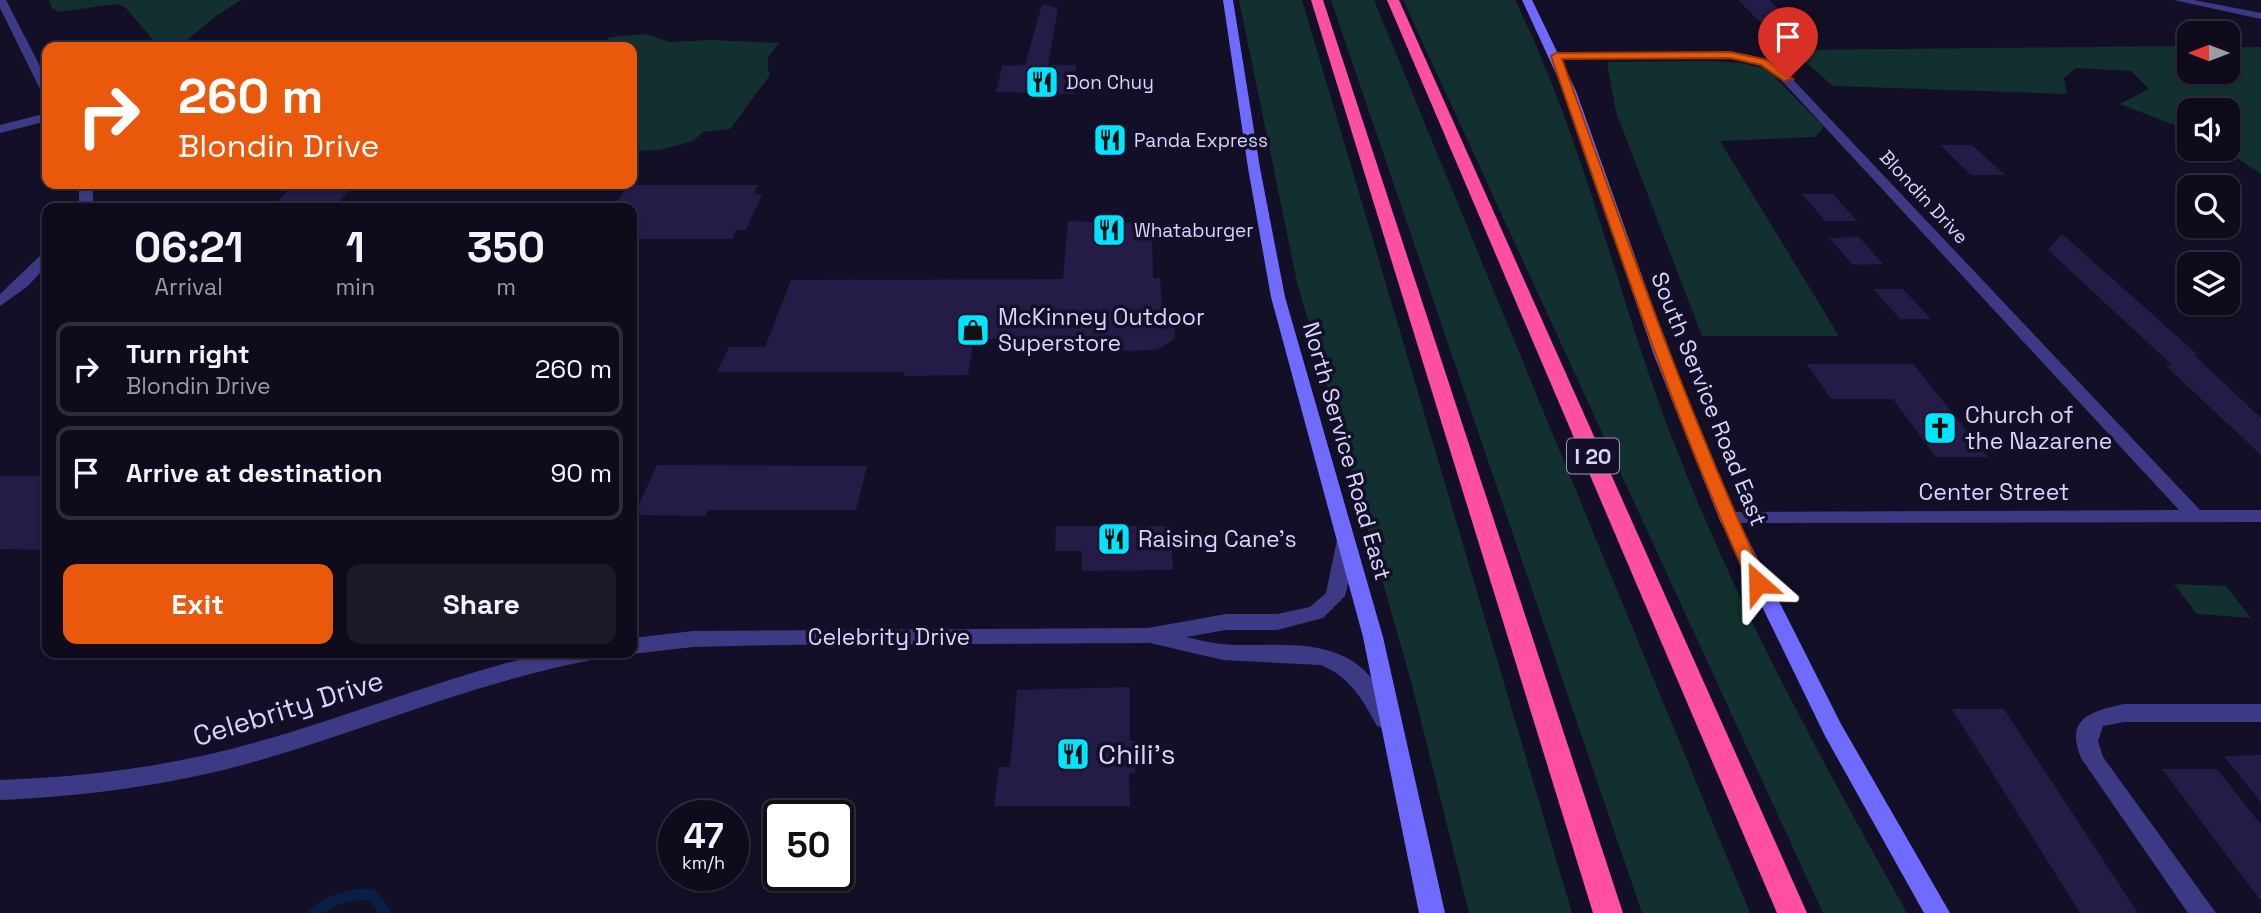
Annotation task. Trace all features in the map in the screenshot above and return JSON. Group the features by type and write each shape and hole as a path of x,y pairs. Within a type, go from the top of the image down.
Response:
{"highway":[{"path":"1317,0 1608,913"},
{"name":"I 20","path":"1393,0 1792,913"}],"main road":[{"name":"North Service Road East","path":"1228,0 1254,168 1279,297 1373,637 1432,913"},
{"name":"South Service Road East","path":"1527,0 1556,56 1661,355 1728,518 1833,730 1937,913"}],"street":[{"path":"1,0 42,81"},
{"path":"2179,0 2261,16"},
{"name":"Blondin Drive","path":"1556,56 1730,55 1755,59 1777,69 2195,516"},
{"path":"0,129 42,118"},
{"path":"0,302 42,262"},
{"name":"Center Street","path":"1728,518 2261,516"},
{"path":"1147,636 1226,622 1278,622 1316,613 1335,596 1345,559 1345,535"},
{"path":"1147,636 1228,653 1290,653 1336,662 1350,668 1376,701 1396,743"},
{"name":"Celebrity Drive","path":"637,645 693,639 778,637 1147,636"},
{"name":"Celebrity Drive","path":"0,790 52,789 194,768 258,751 491,675 565,658"},
{"path":"2203,913 2095,764 2087,745 2086,734 2096,719 2124,713 2261,713"}],"green space":[{"path":"49,0 241,0 216,16 185,42 155,42 125,7 116,4 59,12 52,8"},
{"path":"1239,0 1302,0 1572,913 1469,913 1411,681 1297,282"},
{"path":"1331,0 1374,0 1750,913 1642,913"},
{"path":"1403,0 1515,0 1561,108 1654,388 1699,504 1782,682 1907,913 1823,913"},
{"path":"645,34 670,42 711,40 780,43 769,57 767,65 770,75 730,129 703,132 693,141 659,150 637,151 637,42 605,42 610,37"},
{"path":"2177,46 2177,84 2240,84 2240,47 2261,47 2261,174 2240,160 2240,98 2177,98 2177,126 2120,104 2149,89 2131,71 2076,68 2064,78 2067,94 1833,86 1792,50"},
{"path":"1607,62 1741,63 1767,69 1824,127 1815,137 1720,141 1839,336 1702,336 1616,112"},
{"path":"2174,584 2226,586 2251,618 2197,614"}],"building":[{"path":"1738,0 1769,0 1795,24 1762,24"},
{"name":"Don Chuy","path":"1042,4 1058,8 1048,65 1076,65 1074,94 996,92 1002,66 1025,65"},
{"path":"1940,145 1972,145 2005,175 1971,175"},
{"path":"637,185 758,185 754,194 762,195 746,230 736,230 732,239 637,239 637,203 616,203 625,189 637,189"},
{"path":"290,189 351,189 337,203 275,203"},
{"path":"1802,194 1833,194 1857,221 1825,221"},
{"name":"McKinney Outdoor Superstore","path":"1068,221 1152,223 1153,278 1160,278 1163,321 1174,321 1175,339 1157,350 1122,351 1120,346 1076,347 1075,339 974,339 968,375 904,376 904,372 717,372 729,347 765,347 791,280 1063,279"},
{"path":"2062,234 2198,355 2194,355 2261,418 2261,455 2165,365 2172,365 2048,250"},
{"path":"1859,237 1883,264 1853,265 1829,238"},
{"path":"1873,289 1903,289 1931,319 1900,319"},
{"name":"Church of the Nazarene","path":"1807,364 1913,364 1988,457 1936,457 1893,399 1831,399"},
{"path":"657,465 867,466 856,510 708,510 706,516 637,515 637,508"},
{"path":"0,476 42,476 42,550 0,549"},
{"name":"Raising Cane's","path":"1056,526 1171,526 1173,570 1082,571 1082,551 1055,551"},
{"name":"Chili's","path":"1130,687 1130,741 1137,741 1135,773 1129,773 1130,806 994,806 999,767 1010,767 1017,690"},
{"path":"1952,709 2004,709 2138,913 2080,913"},
{"path":"2261,755 2261,802 2224,756"},
{"path":"2162,769 2217,769 2261,825 2261,901"}],"waterway":[{"path":"314,913 341,898 371,894 386,913"}],"place":[{"name":"Don Chuy","path":"1042,82"},
{"name":"Panda Express","path":"1110,140"},
{"name":"Whataburger","path":"1109,230"},
{"name":"McKinney Outdoor Superstore","path":"973,330"},
{"name":"Church of the Nazarene","path":"1940,428"},
{"name":"Raising Cane's","path":"1114,539"},
{"name":"Chili's","path":"1073,754"}],"route":[{"path":"1758,583 1728,518 1661,355 1556,56 1730,55 1764,62 1788,79"}]}
